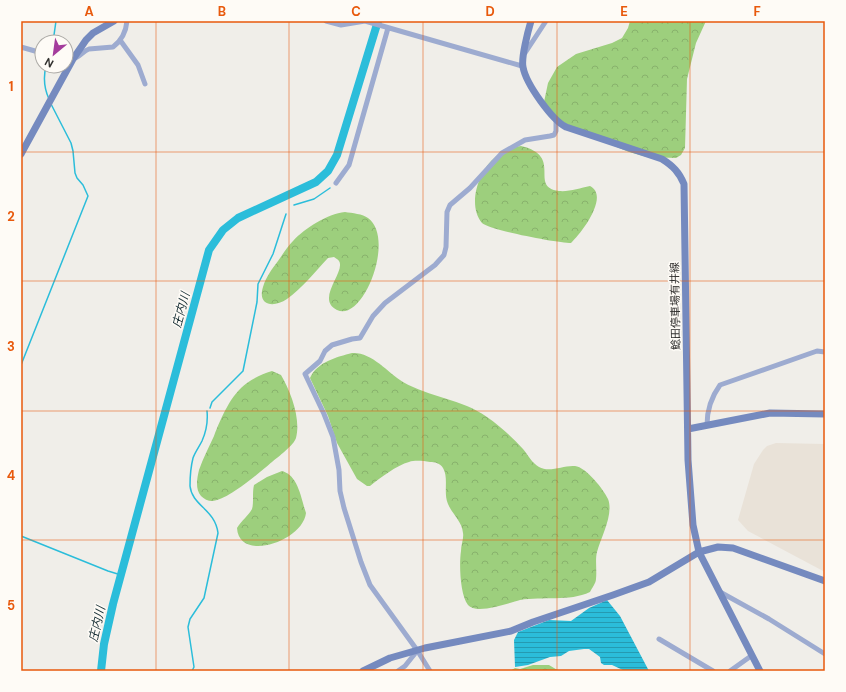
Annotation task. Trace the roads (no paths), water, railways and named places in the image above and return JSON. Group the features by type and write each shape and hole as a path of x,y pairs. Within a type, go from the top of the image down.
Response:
{"main road":[{"path":"74,58 89,36 114,21"},
{"path":"522,66 531,21"},
{"name":"鯰田停車場有井線","path":"522,66 532,87 556,121 566,127 662,159 673,166 684,184 688,460 690,504 693,525 699,552 760,671"},
{"path":"21,154 63,74"},
{"path":"688,428 770,413 825,414"},
{"path":"367,671 390,658 417,650 511,631 613,595 649,582 699,552 718,547 726,547 825,581"}],"street":[{"path":"74,59 86,50 113,47 120,40 125,31 127,21"},
{"path":"326,21 341,25 365,21 522,66"},
{"path":"524,55 546,21"},
{"path":"336,182 349,165 387,27"},
{"path":"120,40 138,65 145,84"},
{"path":"21,47 34,51"},
{"path":"430,671 417,650 370,585 344,508 340,491 340,470 333,437 305,374 320,361 327,348 343,341 360,338 373,316 385,303 442,258 446,247 447,212 450,205 470,188 502,153 525,140 554,135 556,131 556,121"},
{"path":"707,425 707,419 714,394 720,385 817,351 825,352"},
{"path":"719,592 774,622 825,654"},
{"path":"659,639 713,671"},
{"path":"398,671 405,666 417,650"},
{"path":"730,671 751,656"}],"water":[{"path":"607,600 620,616 649,671 625,671 612,665 604,665 601,663 600,657 589,649 569,651 561,656 550,657 528,665 515,667 514,640 518,632 549,620 571,621 589,608"}],"waterway":[{"path":"54,34 56,21"},
{"name":"庄内川","path":"101,671 104,644 113,604 209,250 223,230 238,218 316,182 328,171 337,155 378,21"},
{"path":"44,74 44,83 49,99"},
{"path":"21,365 88,196 75,173 71,143 51,104"},
{"path":"294,205 314,199 330,188"},
{"path":"210,408 212,402 243,371 257,302 258,284 273,254 286,214"},
{"path":"192,671 194,667 188,627 190,619 204,598 218,533 213,518 195,498 190,486 193,458 205,434 207,411"},
{"path":"21,536 121,575"}]}
